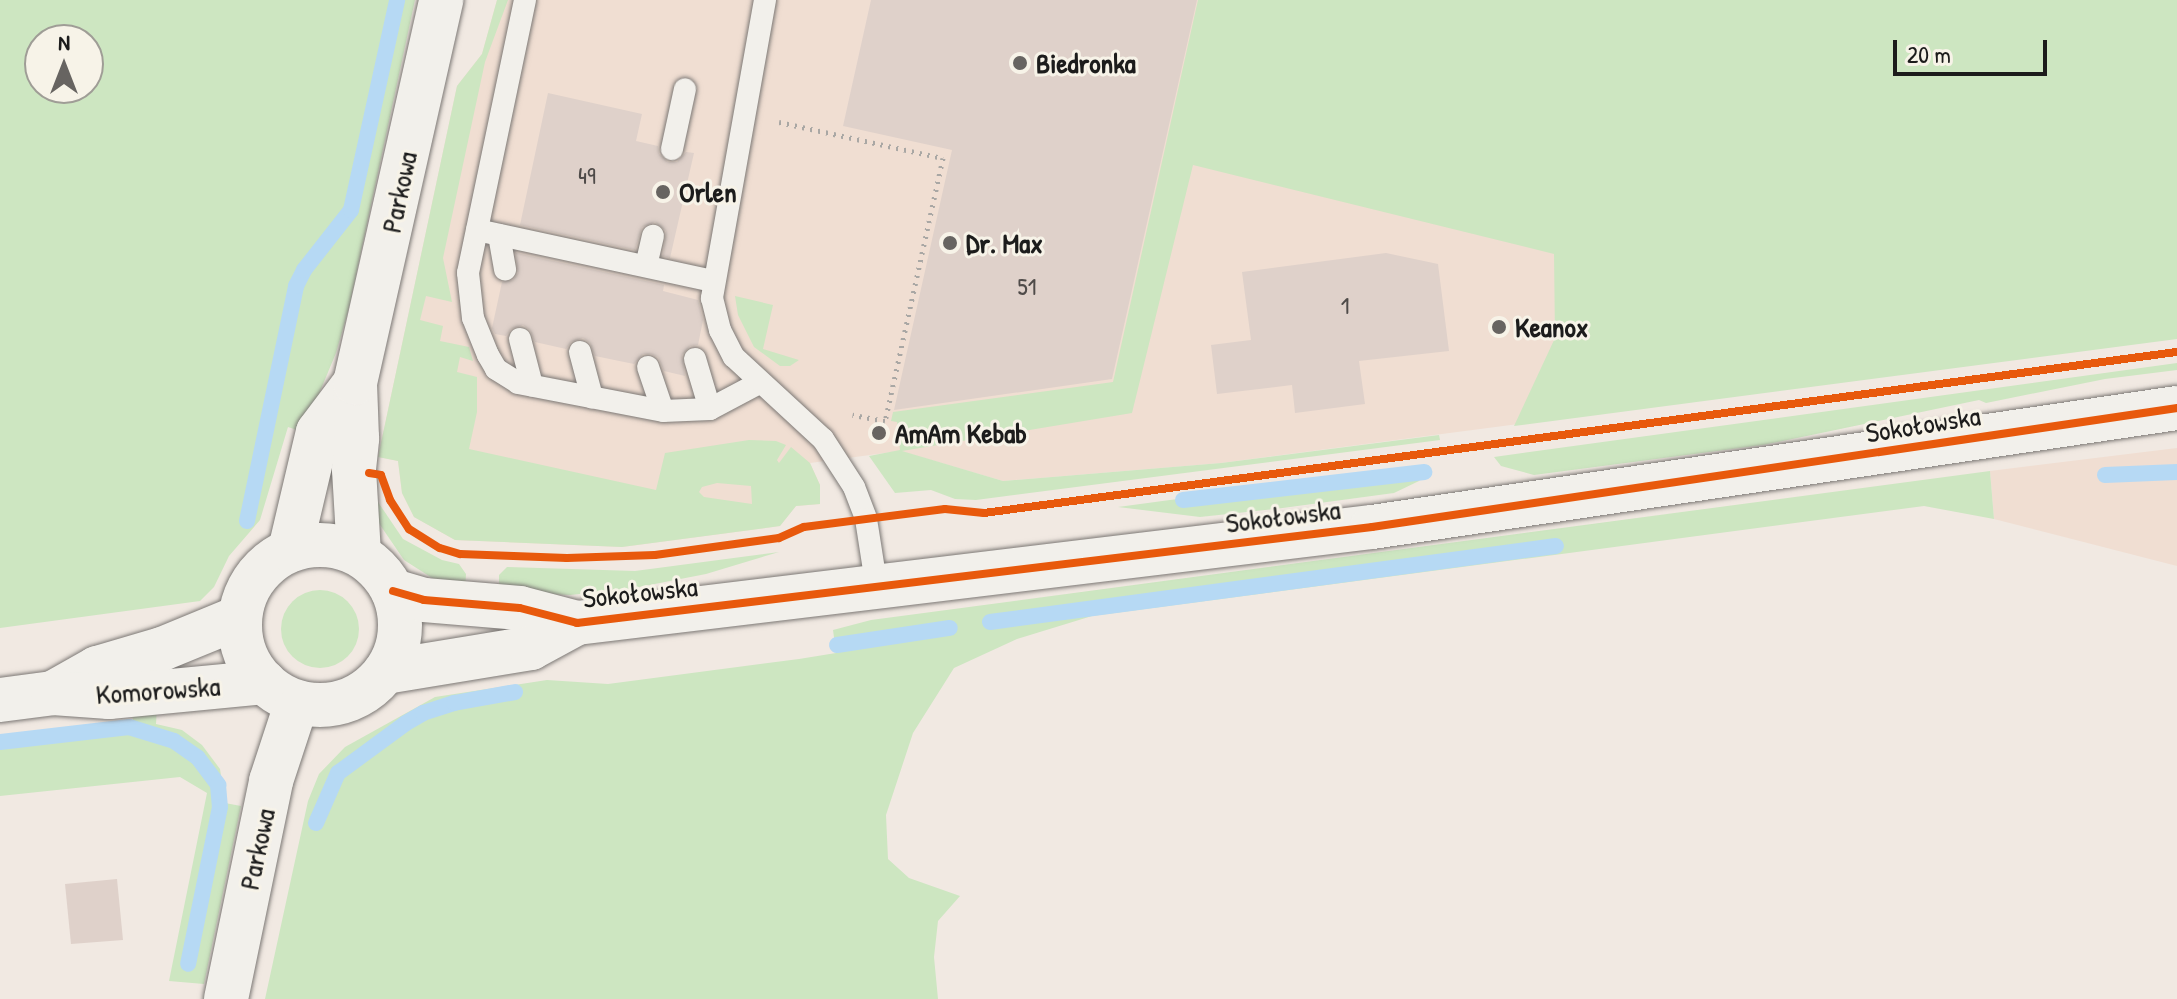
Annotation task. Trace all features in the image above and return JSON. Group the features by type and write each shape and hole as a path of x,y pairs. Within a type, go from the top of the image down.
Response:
{"street":[{"name":"Parkowa","path":"359,554 354,469 357,438 355,383 441,0"},
{"name":"Parkowa","path":"290,550 318,432 355,383"},
{"name":"Sokołowska","path":"393,591 424,600 520,608 577,623 1401,523 2177,408"},
{"path":"313,545 337,547 359,554 384,577 393,591 399,611 400,632 385,672 368,689 346,701 321,705 280,692 246,656 240,617 249,589 259,572 290,550 313,545"},
{"name":"Komorowska","path":"53,693 97,668 162,649 240,617"},
{"name":"Sokołowska","path":"385,672 531,648 577,623"},
{"name":"Parkowa","path":"226,999 271,781 280,692"},
{"name":"Komorowska","path":"0,700 53,693 109,697 280,692"}],"lane":[{"path":"525,0 488,232 468,273 473,318 496,369 518,383 663,411 710,409 759,383"},
{"path":"765,0 712,281 715,313 726,344 759,383 803,417 820,436 854,487 866,519 877,589"},
{"path":"672,149 685,89"},
{"path":"488,232 712,281"},
{"path":"488,232 505,269"},
{"path":"653,236 656,268 674,294"},
{"path":"550,245 556,268"},
{"path":"612,259 620,283"},
{"path":"520,339 532,385"},
{"path":"580,352 592,397"},
{"path":"695,359 710,409"},
{"path":"648,367 663,411"}],"path":[{"path":"743,115 943,158 885,421 842,413 820,436"}],"shaded area":[{"path":"497,0 1232,0 1555,254 1983,363 1221,463 1003,481 900,451 810,463 820,485 820,504 796,506 780,526 622,547 455,540 414,517 402,493 398,461 378,457 457,86 482,54"},
{"path":"2177,448 2177,566 1994,519 1990,471"}],"green space":[{"path":"0,0 415,0 349,308 336,353 303,432 288,427 260,520 229,556 214,587 200,601 0,628"},
{"path":"497,0 508,0 485,62 443,258 452,302 426,296 420,320 443,326 440,341 469,347 473,361 460,357 457,372 477,377 477,412 469,449 656,490 665,453 749,440 776,441 786,445 777,460 779,463 791,447 810,463 820,485 820,504 796,506 780,526 622,547 455,540 414,517 402,493 398,461 378,457 457,86 482,54","holes":["717,483 751,486 752,504 704,497 699,492 702,487"]},
{"path":"1198,0 2177,0 2177,339 1514,426 1555,338 1554,254 1193,165 1132,413 902,451 1003,481 1221,463 1439,435 1440,440 976,500 955,499 931,490 895,493 869,456 900,450 897,422 891,421 893,412 1113,382"},
{"path":"735,296 773,305 763,349 799,360 790,366 780,366 754,347 738,315"},
{"path":"2177,363 2177,370 2105,379 1986,403 1979,400 1763,445 1534,475 1501,466 1494,457"},
{"path":"1429,465 1419,481 1394,493 1200,517 1118,507"},
{"path":"1990,471 1994,519 1924,506 1092,616 1017,639 954,668 913,733 886,815 888,859 909,878 960,896 938,921 934,957 938,999 265,999 308,801 319,774 345,747 435,697 547,680 608,684 799,659 836,653 833,630 871,620"},
{"path":"378,502 403,539 442,560 459,564 466,574 465,589 443,585 404,560 374,516"},
{"path":"779,552 706,574 629,589 570,595 499,592 499,575 507,567 635,571"},
{"path":"320,590 335,593 347,602 356,614 359,629 356,644 347,656 335,665 320,668 305,665 293,656 284,644 281,629 284,614 293,602 305,593"},
{"path":"157,708 156,724 182,730 202,745 220,769 225,803 241,806 204,984 169,981 207,793 180,777 0,796 0,748 134,734 132,709"}],"building":[{"path":"871,0 1197,0 1112,379 894,410 952,150 843,126"},
{"path":"548,93 642,114 636,141 658,146 659,154 668,162 677,162 686,152 694,153 670,258 663,256 666,231 655,222 642,227 635,250 520,225"},
{"path":"516,253 664,285 663,291 698,300 703,320 698,345 690,346 682,355 685,376 664,371 658,357 651,354 643,354 634,364 595,356 590,343 583,338 571,342 566,349 535,342 530,330 523,325 511,329 506,336 495,334 492,328 502,282 513,280 518,273"},
{"path":"1386,253 1438,264 1449,351 1359,361 1365,404 1295,413 1292,385 1217,394 1211,345 1251,340 1242,272"},
{"path":"117,879 123,940 71,944 65,884"}],"waterway":[{"path":"247,521 296,286 304,270 351,210 397,0"},
{"path":"1183,500 1424,472"},
{"path":"2105,475 2177,472"},
{"path":"990,622 1556,546"},
{"path":"837,645 950,628"},
{"path":"316,823 338,773 406,723 423,713 454,703 515,692"},
{"path":"0,742 129,727 174,741 198,758 218,785 220,807 188,964"}],"cycle path":[{"path":"369,473 381,475 390,500 409,529 440,548 460,554 567,558 655,555 779,538 804,527 945,509 984,513 2177,352"},
{"path":"393,591 424,600 520,608 577,623 1372,527 2177,408"}],"place":[{"name":"Biedronka","path":"1020,63"},
{"name":"Orlen","path":"663,192"},
{"name":"Dr. Max","path":"950,243"},
{"name":"Keanox","path":"1499,327"},
{"name":"AmAm Kebab","path":"879,433"}]}
